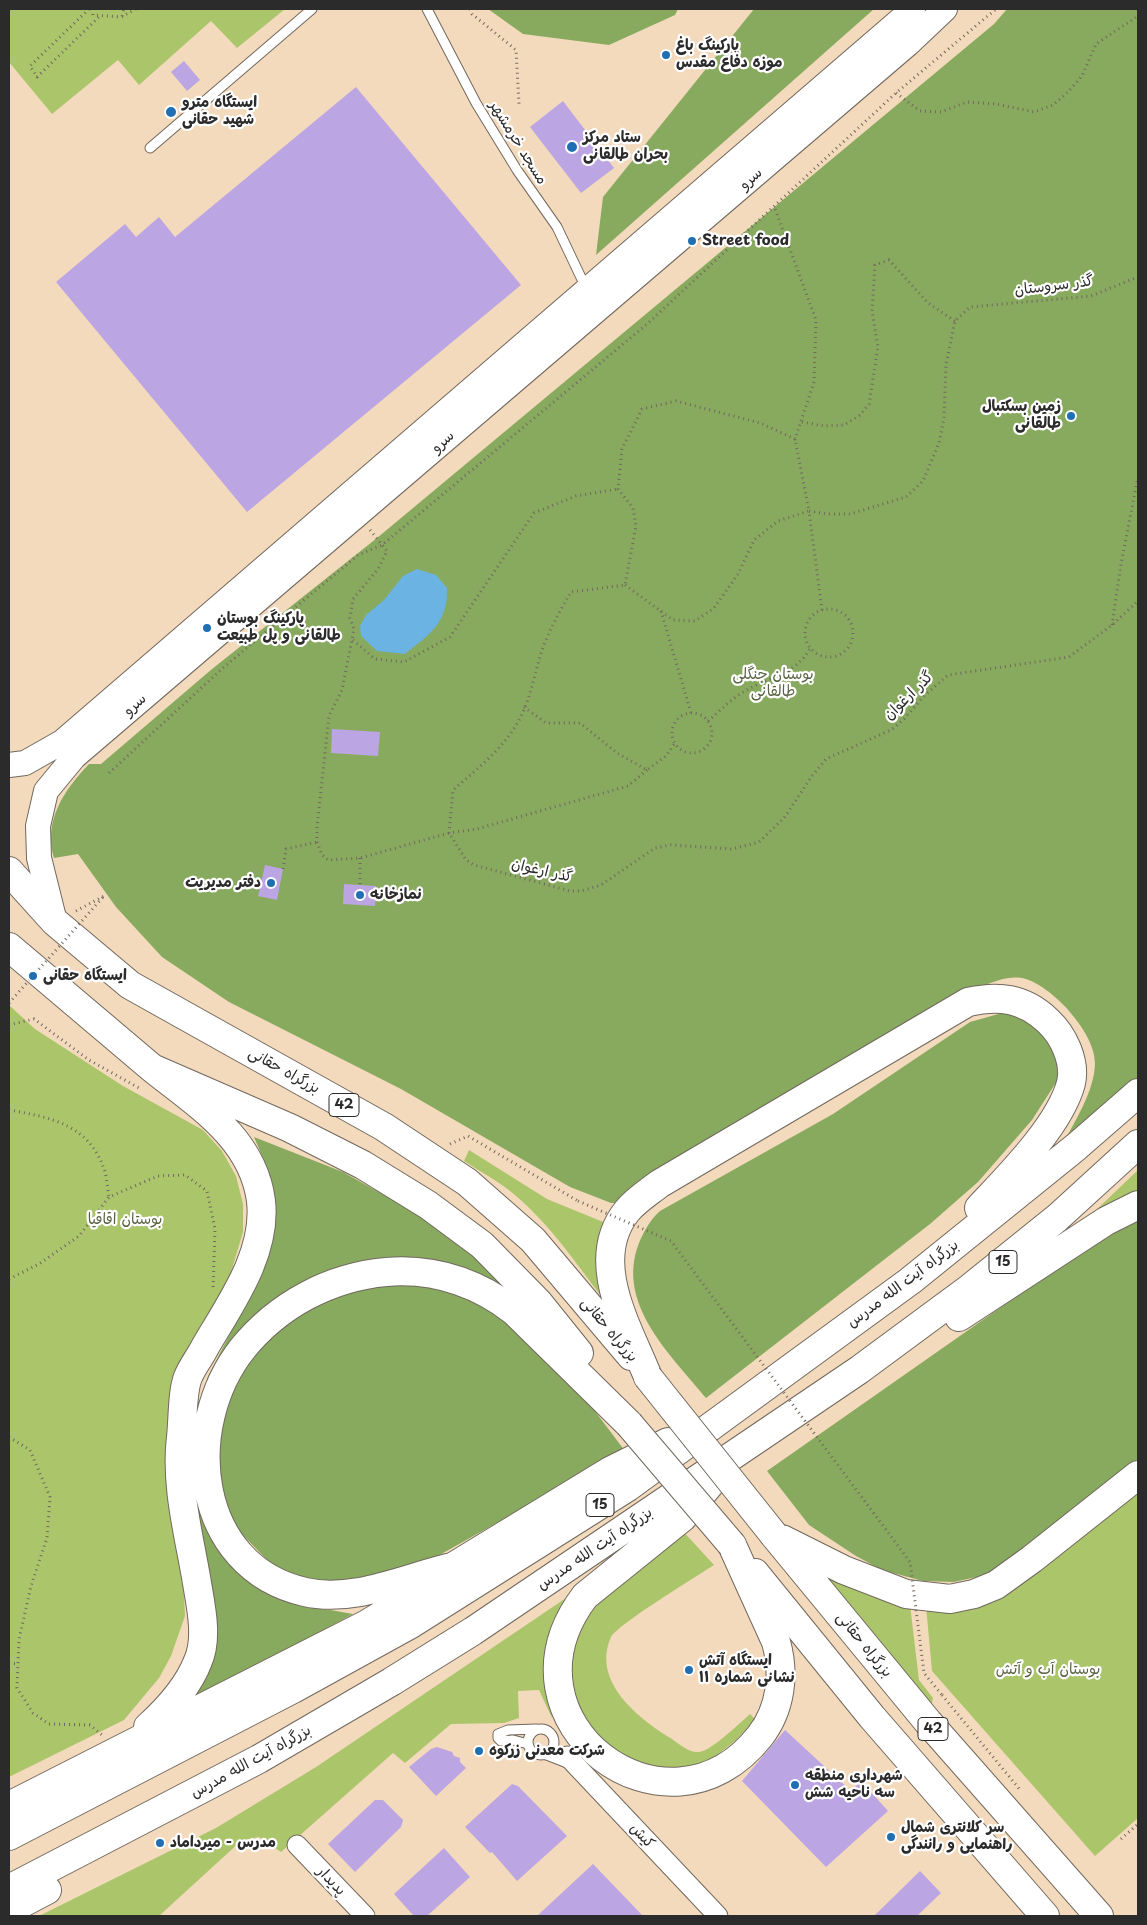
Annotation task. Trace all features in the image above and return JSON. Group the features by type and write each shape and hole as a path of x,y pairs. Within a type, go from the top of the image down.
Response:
{"highway":[{"name":"بزرگراه حقانی","path":"9,871 55,922 130,985 384,1127 467,1182 533,1240 648,1377 774,1535 928,1722 1099,1916"},
{"name":"42","path":"9,947 149,1080 290,1128 363,1165 428,1205 482,1245 538,1302 578,1351 629,1424 732,1545 872,1717 1045,1916"},
{"path":"648,1377 618,1306 609,1266 617,1228 627,1211 660,1184 968,1002 988,998 1006,998 1025,1004 1042,1015 1056,1028 1067,1046 1071,1081 1064,1100 1049,1125 1013,1171 910,1281"},
{"path":"97,1762 148,1728 159,1717 183,1690 199,1660 202,1648 200,1605 179,1468 188,1378 242,1284 253,1255 260,1224 261,1202 256,1180 237,1140 218,1121 149,1080"},
{"name":"بزرگراه آیت الله مدرس","path":"9,1836 294,1689 411,1624 628,1488 910,1281 1069,1153 1138,1093"},
{"name":"بزرگراه آیت الله مدرس","path":"9,1889 259,1759 392,1682 590,1553 859,1370 970,1288 1050,1224 1138,1144"},
{"path":"859,1370 937,1331 1106,1221 1138,1205"},
{"path":"512,1561 451,1568 366,1591 338,1594 307,1593 281,1585 259,1573 241,1557 225,1535 208,1492 206,1472 207,1438 212,1409 222,1385 242,1350 259,1330 280,1312 338,1280 368,1273 410,1271 450,1278 474,1285 494,1296 514,1311 629,1424"},
{"path":"9,1806 367,1624 413,1596 451,1568 610,1471 737,1408"},
{"path":"732,1545 776,1642 780,1659 779,1693 774,1714 751,1746 737,1760 720,1769 675,1783 655,1781 620,1770 593,1749 567,1716 556,1681 557,1658 563,1633 575,1609 585,1596 683,1517 736,1452"},
{"path":"774,1535 844,1570 906,1594 950,1599 974,1594 996,1585 1032,1560 1138,1475"},
{"path":"9,1910 322,1744 343,1728 392,1682"}],"street":[{"name":"سرو","path":"9,765 25,762 62,742 913,9"},
{"name":"سرو","path":"55,922 39,858 38,826 46,791 74,757 901,50 944,9"},
{"name":"کیش","path":"572,1761 718,1916"},
{"name":"پدیدار","path":"297,1845 365,1916"}],"lane":[{"path":"150,148 312,9"},
{"name":"مسجد خرمشهر","path":"427,9 476,104 517,170 557,227 587,291"},
{"path":"536,1729 530,1734 528,1744 533,1752 572,1761"},
{"path":"528,1744 512,1740 501,1741 498,1738 498,1734 508,1730 548,1730 572,1761"},
{"path":"544,1754 553,1748 553,1736"}],"path":[{"path":"102,15 38,77 30,66 90,9 93,14 122,17 136,9"},
{"path":"122,17 124,9"},
{"path":"470,9 472,14 516,50 519,104"},
{"path":"109,773 224,667 358,555 382,545 646,325 896,93 996,9"},
{"path":"896,93 920,111 941,112 967,102 996,104 1034,112 1053,105 1068,92 1082,76 1096,44 1138,16"},
{"path":"774,206 816,320 814,382 795,439 809,511 822,610"},
{"path":"449,834 453,790 494,755 516,726 544,647 556,618 571,592 625,585 673,620 695,621 714,608 738,574 754,540 778,521 809,511 828,514 850,514 906,497 923,481 939,443 944,418 946,364 955,321 928,303 889,260 875,265 872,311 878,347 869,404 860,415 844,425 824,426 802,422"},
{"name":"گذر سروستان","path":"955,321 970,307 1092,296 1138,277"},
{"path":"625,585 636,526 633,508 618,489 622,449 642,409 676,401 760,423 795,439"},
{"path":"1112,626 1121,564 1138,477"},
{"path":"353,640 375,659 404,662 450,637 534,513 576,496 618,489"},
{"path":"356,516 387,551 378,569 353,599 350,618 354,629 353,640 342,690 329,716 317,826 317,842 322,855 328,860 360,858 400,845 477,829 628,786 666,756 675,743"},
{"name":"گذر ارغوان","path":"449,834 466,860 474,865 570,891 580,891 600,885 655,848 670,845 732,849 760,842 784,818 812,776 826,759 891,730 904,719 923,697 948,675 1069,657 1112,626 1138,602"},
{"path":"830,609 844,615 852,628 850,643 839,654 823,656 810,648 805,633 806,625 815,613 830,609"},
{"path":"662,611 691,713"},
{"path":"708,721 738,695 780,675 804,660 810,648"},
{"path":"524,707 546,723 580,723 617,753 647,770"},
{"path":"691,713 697,714 708,721 712,733 711,740 703,750 697,753 684,752 675,743 672,730 678,719 691,713"},
{"path":"283,869 286,850 317,842"},
{"path":"360,858 360,885"},
{"path":"9,1003 104,896 55,922"},
{"path":"9,1025 34,1019 89,1060 149,1080"},
{"path":"9,1110 45,1116 84,1135 103,1166 109,1197"},
{"path":"450,1144 468,1136 578,1201 671,1241 910,1562 924,1673 1022,1792"},
{"path":"9,1279 39,1264 79,1236 109,1197 158,1176 185,1176 207,1191 216,1229 213,1297"},
{"path":"9,1437 30,1450 50,1497 47,1538 31,1586 19,1639 17,1688 33,1713 49,1724 90,1725 104,1736 110,1733"},
{"path":"9,1663 18,1664"},
{"path":"1121,1840 1138,1824"}],"green space":[{"path":"9,9 285,9 237,48 211,21 139,85 118,60 52,114 9,62"},
{"path":"488,9 678,9 675,15 609,45 523,34"},
{"path":"754,9 874,9 596,255 603,197"},
{"name":"بوستان جنگلی طالقانی","path":"1007,9 1138,9 1138,1077 1064,1142 1084,1104 1094,1074 1095,1064 1089,1039 1071,1014 1049,992 1026,979 1003,979 967,993 619,1203 611,1203 570,1187 401,1089 229,1002 162,957 116,907 78,854 54,858 51,831 58,807 71,784 89,764 101,764 212,669 377,538 994,24"},
{"name":"بوستان اقاقیا","path":"9,1005 35,1029 123,1086 203,1130 222,1151 236,1176 243,1204 243,1232 223,1299 197,1344 175,1530 184,1593 185,1616 171,1656 159,1678 124,1720 9,1777"},
{"path":"1002,1013 1016,1014 1050,1037 1059,1067 1057,1081 1032,1120 978,1182 930,1224 706,1398 663,1346 640,1308 634,1287 634,1265 639,1243 653,1218 660,1211 833,1114 970,1022"},
{"path":"254,1137 343,1172 416,1213 457,1238 525,1302 401,1264 239,1343 204,1500 302,1605 353,1614 187,1703 191,1506 196,1413 208,1376 257,1282 269,1254 272,1238 273,1211 269,1172"},
{"path":"469,1150 547,1199 608,1224 615,1314 543,1222 515,1195 464,1161"},
{"path":"1138,1170 1138,1191 1094,1212"},
{"path":"1138,1216 1138,1459 1027,1549 990,1574 954,1582 923,1581 882,1570 856,1556 809,1525 767,1471 1117,1226"},
{"path":"402,1277 489,1302 573,1382 625,1451 411,1571 314,1585 273,1566 232,1524 218,1494 215,1454 229,1397 258,1344 314,1298"},
{"name":"بوستان آب و آتش","path":"1138,1491 1138,1818 1095,1856 932,1671 926,1606 994,1599 1036,1574"},
{"path":"681,1529 714,1565 616,1631 611,1637 607,1653 607,1669 613,1684 633,1710 659,1731 688,1750 699,1752 711,1747 750,1714 756,1720 736,1740 708,1762 689,1771 623,1762 584,1725 567,1668 581,1614"},
{"path":"818,1566 910,1605 919,1680 933,1698 931,1707"},
{"path":"566,1598 549,1642 546,1670 552,1718 539,1690 518,1691 519,1718 504,1723 451,1724 405,1763 393,1753 281,1852 259,1837 241,1841 159,1916 39,1916 216,1828 316,1767"}],"water":[{"path":"417,569 436,575 447,588 447,600 441,619 430,634 405,654 377,651 361,636 360,626 366,615 384,600 403,576"}],"building":[{"path":"184,61 200,80 187,91 171,72"},
{"path":"356,87 521,285 247,512 56,282 125,224 136,237 159,217 175,237"},
{"name":"ستاد مرکز بحران طالقانی","path":"563,101 614,168 581,193 530,127"},
{"path":"332,729 380,732 378,756 331,753"},
{"name":"دفتر مدیریت","path":"265,865 283,869 277,900 258,896"},
{"name":"نمازخانه","path":"344,884 376,886 375,906 343,904"},
{"name":"شهرداری منطقه سه ناحیه شش","path":"785,1730 851,1791 861,1781 888,1811 826,1867 742,1781"},
{"path":"437,1747 452,1752 454,1756 460,1758 460,1762 466,1768 436,1796 409,1767 431,1749"},
{"path":"512,1784 518,1786 567,1836 517,1881 492,1852 490,1853 465,1827"},
{"path":"375,1800 383,1800 403,1820 401,1827 355,1872 328,1844"},
{"path":"444,1848 470,1877 427,1916 414,1916 394,1894"},
{"path":"593,1864 643,1916 537,1916"},
{"path":"920,1871 941,1893 917,1916 874,1916"}],"place":[{"name":"پارکینگ باغ موزه دفاع مقدس","path":"666,55"},
{"name":"ایستگاه مترو شهید حقانی","path":"171,112"},
{"name":"ستاد مرکز بحران طالقانی","path":"572,147"},
{"name":"Street food","path":"692,241"},
{"name":"زمین بسکتبال طالقانی","path":"1071,416"},
{"name":"پارکینگ بوستان طالقانی و پل طبیعت","path":"207,628"},
{"name":"دفتر مدیریت","path":"271,883"},
{"name":"نمازخانه","path":"360,895"},
{"name":"ایستگاه حقانی","path":"33,976"},
{"name":"ایستگاه آتش نشانی شماره ۱۱","path":"689,1670"},
{"name":"شرکت معدنی زرکوه","path":"479,1751"},
{"name":"شهرداری منطقه سه ناحیه شش","path":"795,1785"},
{"name":"سر کلانتری شمال راهنمایی و رانندگی","path":"891,1837"},
{"name":"مدرس - میرداماد","path":"160,1843"}]}
